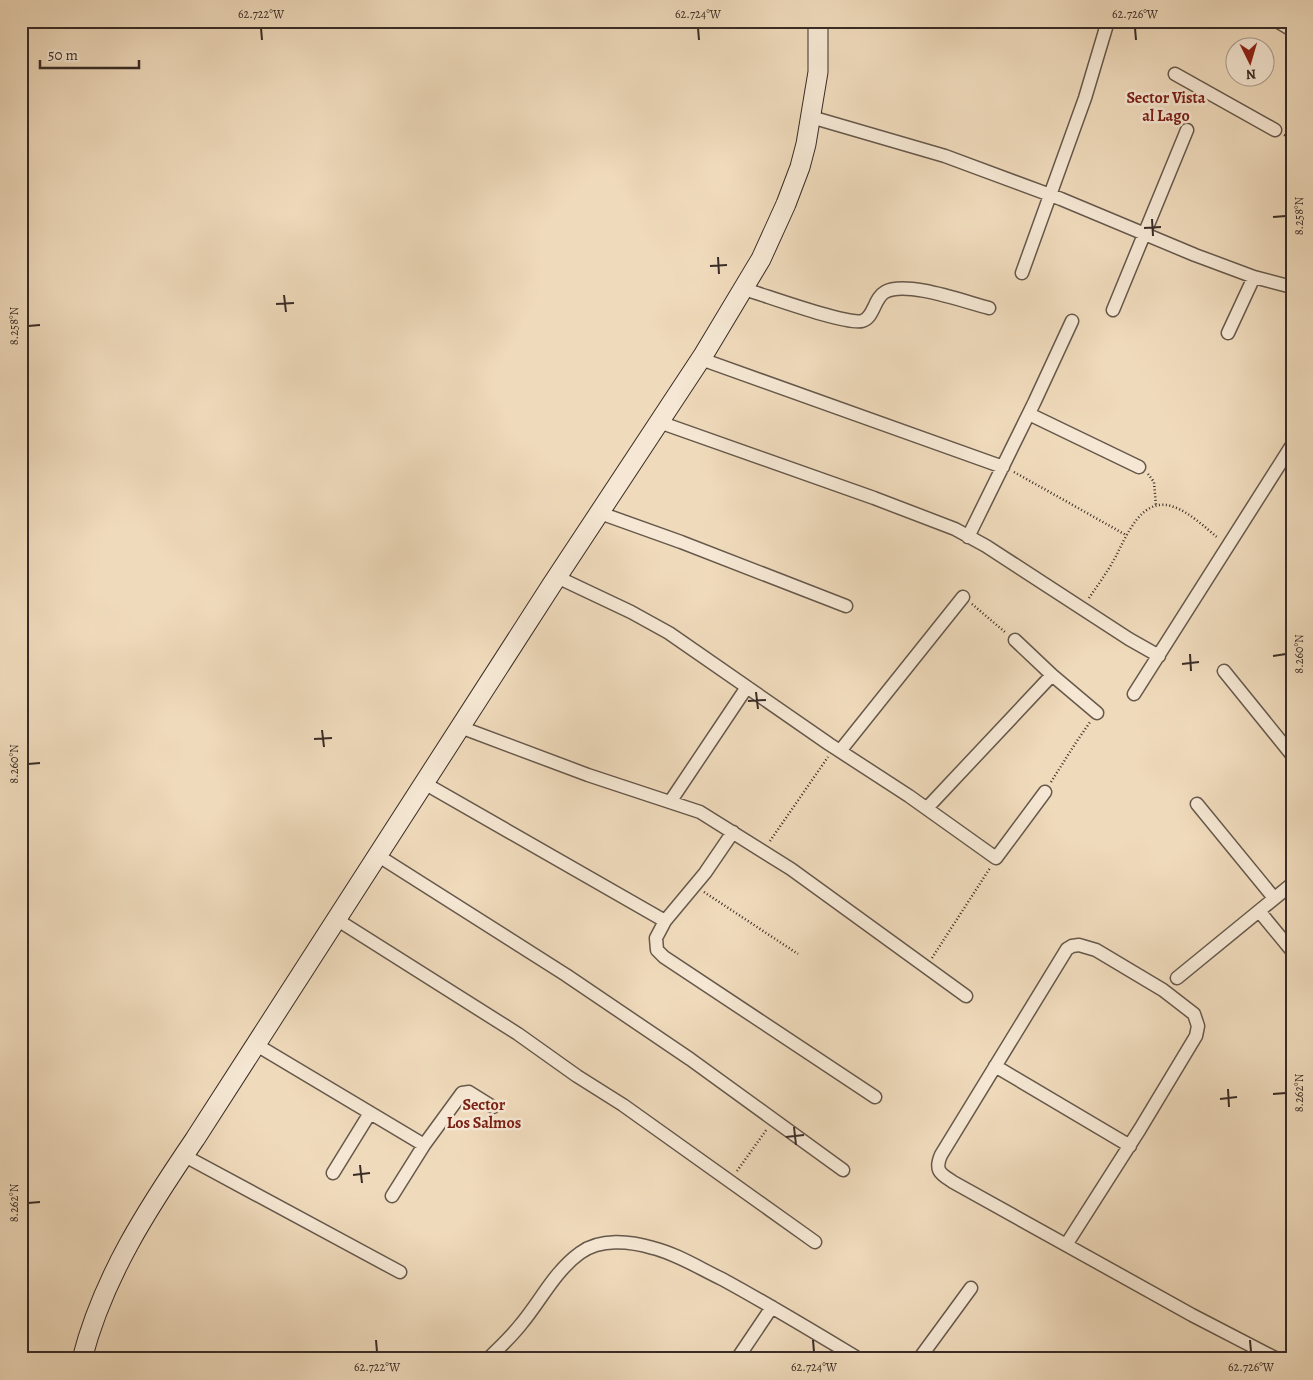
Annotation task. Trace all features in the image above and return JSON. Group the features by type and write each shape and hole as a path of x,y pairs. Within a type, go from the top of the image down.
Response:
{"street":[{"path":"82,1359 96,1313 121,1257 144,1214 557,577 701,359 744,289 772,237 800,167 818,72 818,21"},
{"path":"1022,274 1085,98 1108,21"},
{"path":"1277,21 1292,30"},
{"path":"1176,74 1275,130"},
{"path":"811,117 945,156 1254,277 1292,287"},
{"path":"1113,310 1187,130"},
{"path":"1228,333 1254,277"},
{"path":"744,289 830,316 855,321 864,321 869,316 877,299 892,289 906,288 919,290 990,308"},
{"path":"968,536 1029,414 1072,321"},
{"path":"701,359 1003,467"},
{"path":"1029,414 1139,467"},
{"path":"659,422 955,529 986,546 1159,656"},
{"path":"1134,694 1292,445"},
{"path":"600,513 681,542 846,606"},
{"path":"557,577 631,612 669,633 838,750 927,808 996,858 1045,792"},
{"path":"838,750 963,597"},
{"path":"1015,640 1052,675 1097,713"},
{"path":"1224,671 1292,755"},
{"path":"927,808 1052,675"},
{"path":"670,802 747,687"},
{"path":"460,727 588,775 700,812 791,869 966,996"},
{"path":"424,783 665,921"},
{"path":"1197,804 1274,898"},
{"path":"733,832 705,873 665,921 656,938 657,950 664,957 875,1097"},
{"path":"377,854 566,975 690,1059 844,1170"},
{"path":"1177,978 1292,884"},
{"path":"1258,911 1292,951"},
{"path":"336,919 518,1034 623,1105 815,1242"},
{"path":"1066,1246 1130,1146 1196,1036 1198,1026 1197,1018 1189,1009 1162,990 1096,950 1079,945 1072,946 1067,950 941,1155 938,1163 940,1173 1066,1246 1192,1315 1278,1359"},
{"path":"255,1044 424,1145"},
{"path":"996,1066 1130,1146"},
{"path":"392,1196 424,1145 462,1092 469,1092 493,1107"},
{"path":"333,1173 370,1113"},
{"path":"184,1155 400,1272"},
{"path":"488,1359 522,1323 555,1277 569,1263 589,1248 603,1244 632,1243 673,1255 772,1307 860,1359"},
{"path":"919,1359 971,1288"},
{"path":"737,1359 772,1307"}],"path":[{"path":"1003,467 1028,479 1126,535"},
{"path":"1139,467 1154,482 1156,506"},
{"path":"1082,608 1116,556 1126,535 1138,517 1156,506 1175,507 1229,546"},
{"path":"963,597 1015,640"},
{"path":"1045,792 1074,744 1097,713"},
{"path":"763,852 838,750"},
{"path":"926,967 976,892 996,858"},
{"path":"695,886 798,954"},
{"path":"730,1181 774,1119"}],"district":[{"name":"Sector Vista al Lago","path":"1166,107"},
{"name":"Sector Los Salmos","path":"484,1114"}]}
